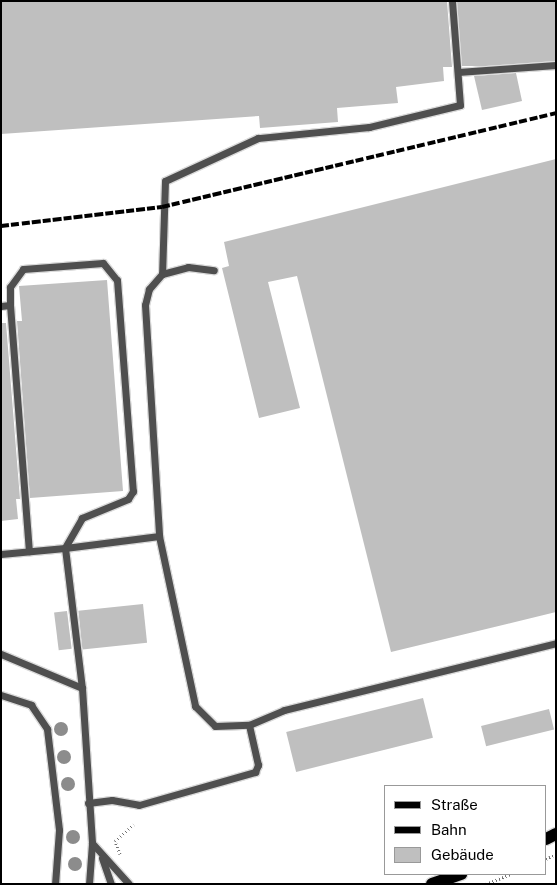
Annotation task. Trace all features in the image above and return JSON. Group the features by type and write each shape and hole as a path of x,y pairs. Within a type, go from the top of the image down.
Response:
{"main road":[{"path":"432,884 458,875"}],"lane":[{"path":"162,274 165,181 258,138 369,127 460,106 452,1"},
{"path":"458,72 556,65"},
{"path":"28,552 10,287 23,269 103,263 117,280 133,490 128,499 82,518 65,548 82,688 92,843 89,884"},
{"path":"214,270 188,267 162,274 150,289 145,305 158,536 195,706 215,726 249,724 284,710 556,643"},
{"path":"1,306 10,305"},
{"path":"1,554 158,536"},
{"path":"1,654 82,688"},
{"path":"1,695 31,705 46,729 59,830 55,884"},
{"path":"88,803 112,800 139,805 255,772 258,765 249,724"},
{"path":"92,843 101,857 111,884"},
{"path":"101,857 129,884"}],"path":[{"path":"122,858 115,841 134,824"},
{"path":"486,884 508,875"}],"building":[{"path":"1,1 447,1 452,67 443,67 444,81 396,87 398,103 337,108 338,122 260,128 259,116 1,134"},
{"path":"457,1 556,1 556,66 457,66"},
{"path":"516,73 522,101 482,110 474,76"},
{"path":"556,159 556,612 391,652 297,276 268,282 300,408 259,418 222,268 229,266 224,242"},
{"path":"107,280 123,491 30,498 17,321 22,321 19,286"},
{"path":"1,323 6,323 20,499 16,499 18,519 1,521"},
{"path":"143,604 147,643 82,650 78,611"},
{"path":"67,611 72,649 59,650 54,613"},
{"path":"423,698 433,738 296,772 286,732"},
{"path":"549,709 554,729 486,746 481,726"}],"railway":[{"path":"1,226 162,207 556,113"}]}
